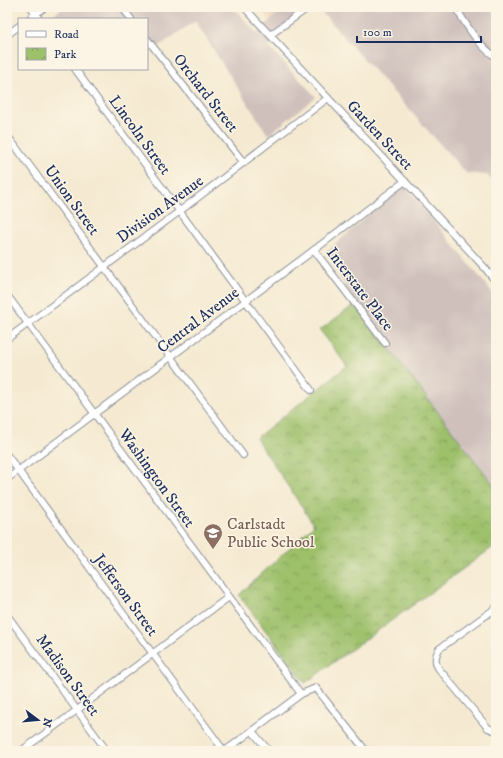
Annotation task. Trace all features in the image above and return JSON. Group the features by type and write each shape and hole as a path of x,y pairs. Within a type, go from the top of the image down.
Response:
{"street":[{"path":"31,7 37,16 45,7"},
{"path":"122,7 130,18"},
{"name":"Garden Street","path":"244,7 485,268 496,282"},
{"path":"270,34 308,7"},
{"path":"455,7 478,41 485,49 496,57"},
{"path":"7,35 18,27"},
{"name":"Orchard Street","path":"148,40 244,163"},
{"name":"Lincoln Street","path":"76,70 311,390"},
{"name":"Division Avenue","path":"7,339 244,163 328,98"},
{"name":"Union Street","path":"7,135 243,455"},
{"name":"Central Avenue","path":"7,479 405,181"},
{"name":"Interstate Place","path":"314,250 385,344"},
{"name":"Washington Street","path":"7,295 301,694"},
{"name":"Jefferson Street","path":"7,455 225,751"},
{"path":"21,751 78,711 152,653 229,597"},
{"path":"496,608 439,649 435,659 439,669 488,728 496,731"},
{"name":"Madison Street","path":"7,615 108,751"},
{"path":"225,751 301,694 316,688 366,751"},
{"path":"252,731 269,751"}],"shaded area":[{"path":"64,7 233,7 257,33 284,7 310,7 269,47 316,97 268,135 195,21 155,49 148,41 148,18 50,18"},
{"path":"256,7 284,7 270,20"},
{"path":"317,7 496,7 496,185 487,175 466,173"},
{"path":"403,183 496,297 496,488 355,304 327,252"}],"green space":[{"path":"355,304 496,488 496,545 305,683 239,595 314,525 256,438 347,366 320,330"}],"place":[{"name":"Carlstadt Public School","path":"213,550"}]}
